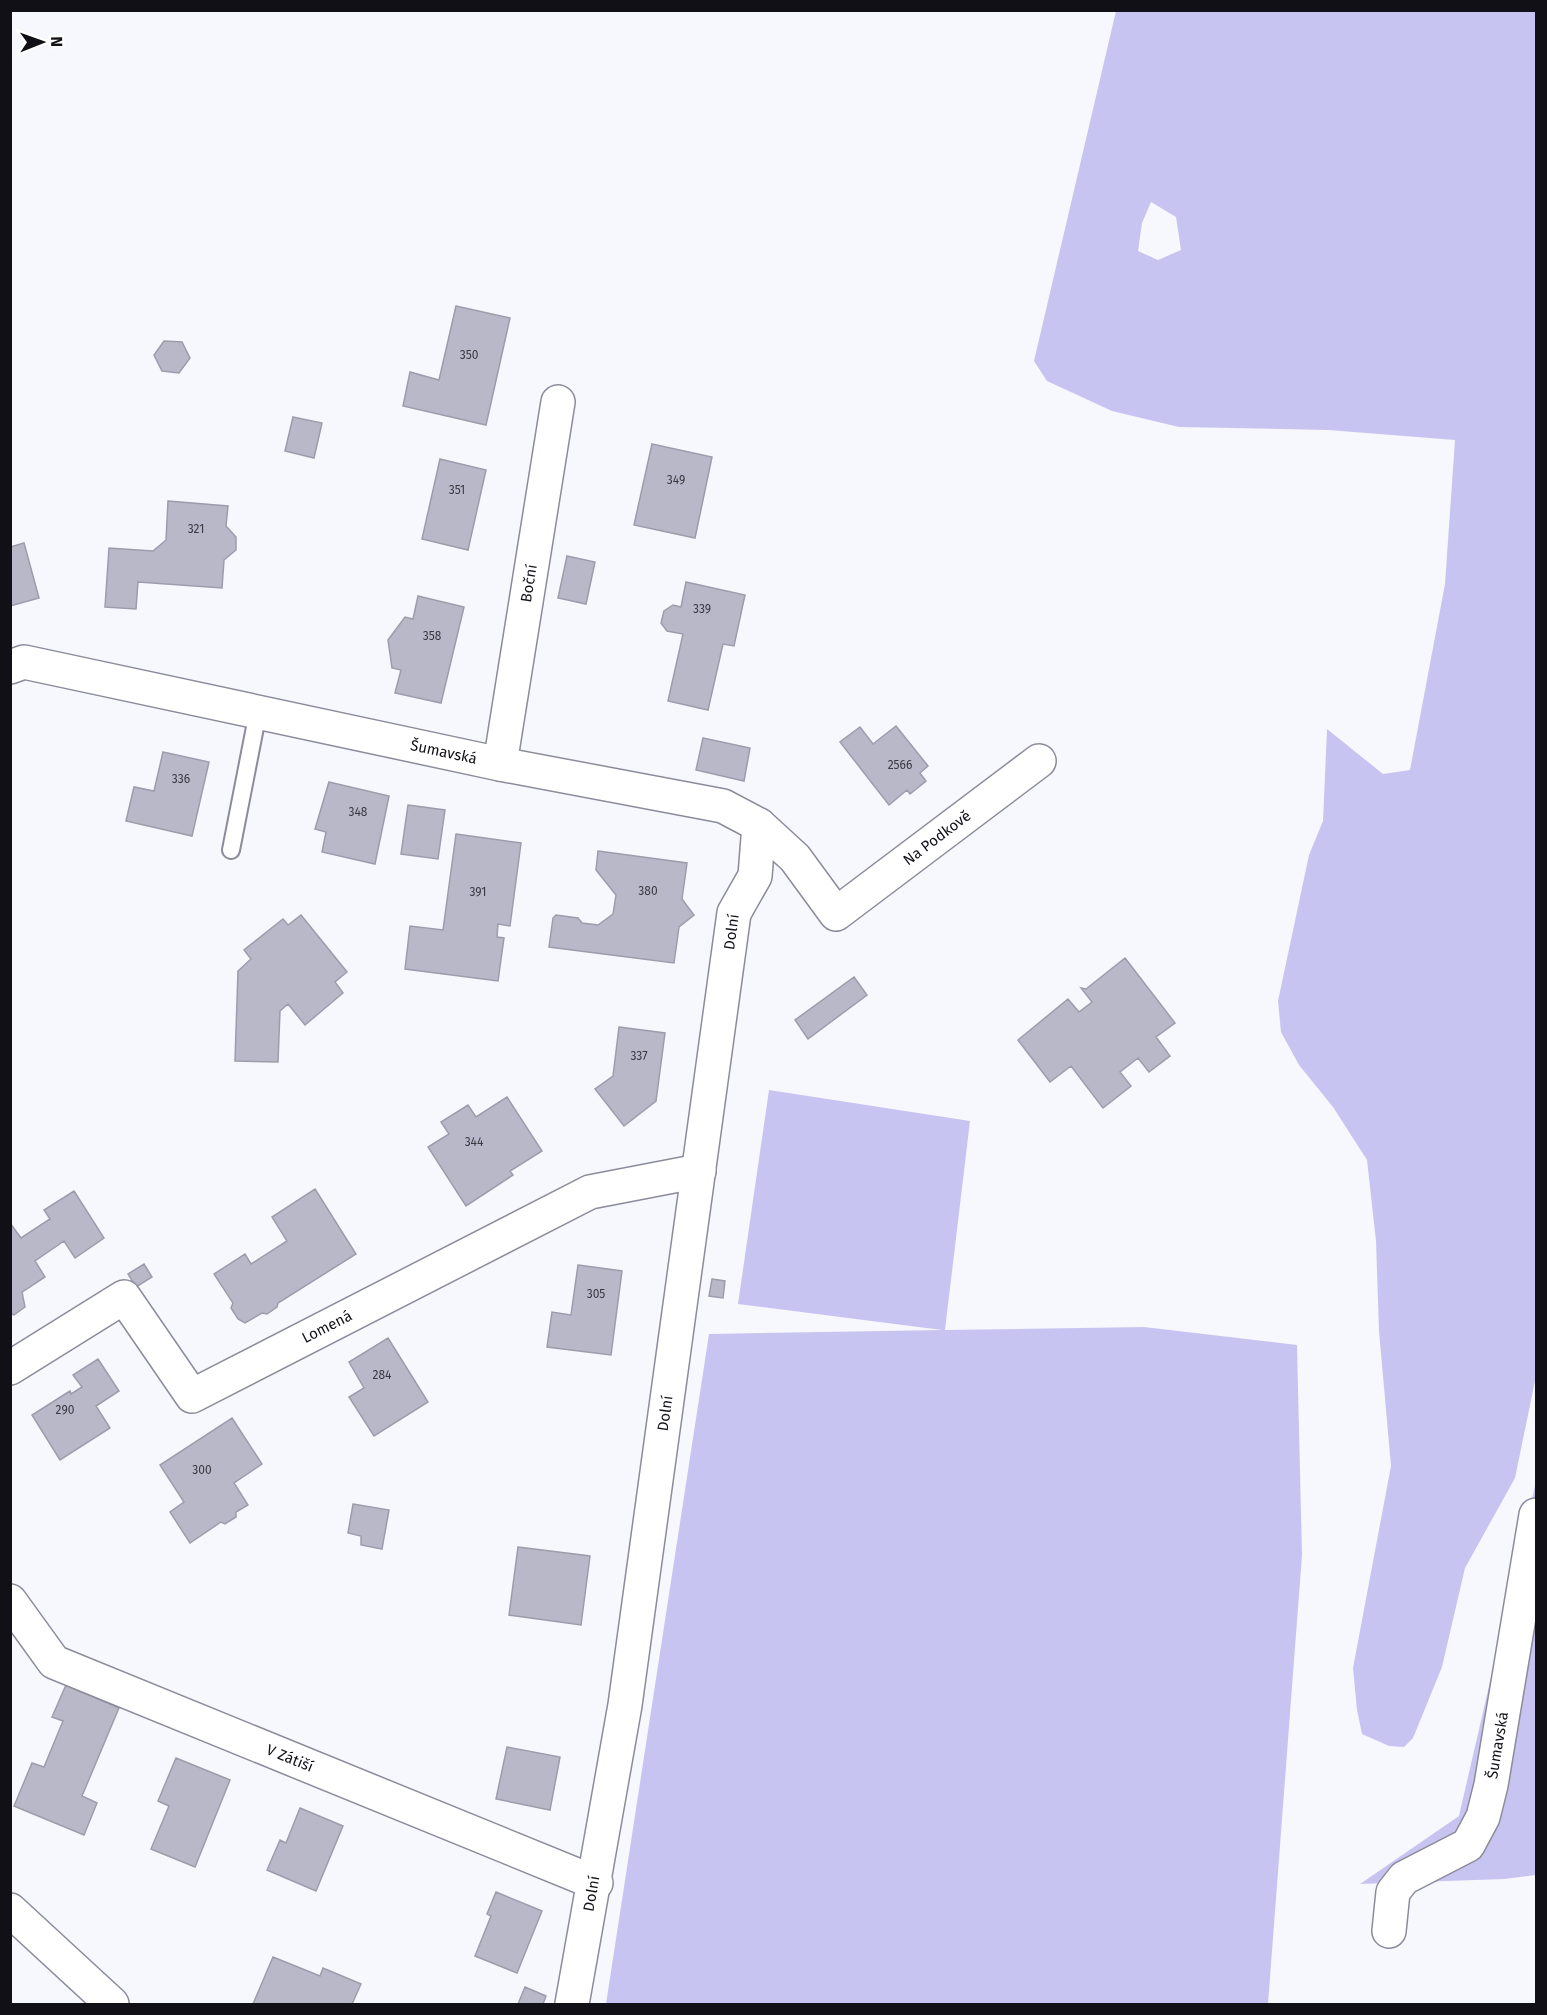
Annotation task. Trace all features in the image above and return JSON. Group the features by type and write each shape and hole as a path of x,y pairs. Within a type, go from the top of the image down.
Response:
{"street":[{"name":"Boční","path":"500,764 558,402"},
{"name":"Šumavská","path":"10,667 24,662 500,764 723,806 759,825 795,858 836,914"},
{"name":"Na Podkově","path":"836,914 1039,761"},
{"name":"Dolní","path":"572,2004 596,1883 625,1706 734,913 754,876 759,825"},
{"name":"Lomená","path":"10,1368 124,1297 192,1396 590,1192 699,1171"},
{"name":"Šumavská","path":"1389,1931 1393,1892 1404,1878 1468,1845 1483,1816 1495,1762 1536,1515"},
{"name":"V Zátiší","path":"10,1601 54,1662 596,1883"},
{"path":"10,1910 112,2004"}],"lane":[{"path":"231,850 258,712"}],"shaded area":[{"path":"1116,11 1536,11 1536,1376 1515,1478 1465,1568 1442,1667 1413,1738 1404,1747 1389,1746 1362,1734 1353,1668 1391,1466 1379,1331 1376,1241 1367,1160 1333,1107 1299,1065 1281,1032 1278,1001 1309,855 1323,821 1327,729 1383,774 1410,770 1445,584 1455,440 1328,430 1179,427 1112,411 1047,381 1034,361","holes":["1151,202 1176,217 1181,250 1158,260 1138,251 1142,223"]},
{"path":"769,1090 970,1121 945,1330 1144,1327 1297,1345 1302,1555 1268,2004 606,2004 709,1334 942,1330 738,1304"},
{"path":"1536,1482 1536,1875 1504,1879 1360,1884 1459,1816"}],"building":[{"path":"456,306 510,318 486,425 403,406 410,372 439,380"},
{"path":"164,341 182,342 190,358 179,373 162,371 154,355"},
{"path":"293,417 322,423 314,458 285,451"},
{"path":"652,444 712,457 695,538 634,525"},
{"path":"440,459 486,470 468,550 422,539"},
{"path":"168,501 228,506 226,526 236,537 236,550 224,560 222,588 138,582 136,609 105,607 109,548 153,551 166,540"},
{"path":"24,543 39,598 10,606 10,547"},
{"path":"567,556 595,562 586,604 558,598"},
{"path":"686,582 745,595 734,646 723,644 708,710 668,701 683,634 667,631 661,623 664,611 673,605 681,607"},
{"path":"418,596 464,607 441,703 395,693 401,670 392,668 388,640 405,617 413,619"},
{"path":"896,726 928,766 920,773 926,781 910,794 907,790 889,805 840,742 860,727 873,744"},
{"path":"703,738 750,748 744,781 696,770"},
{"path":"163,752 209,762 192,836 126,821 134,787 154,791"},
{"path":"329,782 389,796 375,864 322,852 326,832 315,829"},
{"path":"408,805 445,810 438,859 401,854"},
{"path":"456,834 521,843 510,926 498,924 497,937 504,938 498,981 405,969 410,926 443,930"},
{"path":"598,851 687,863 682,899 694,915 679,927 674,963 549,947 553,918 556,915 578,918 582,923 598,925 613,914 616,895 596,870"},
{"path":"301,915 347,972 335,982 343,993 305,1025 288,1004 280,1011 278,1062 235,1061 238,971 251,959 244,950 283,919 288,925"},
{"path":"1125,958 1175,1023 1156,1037 1170,1056 1149,1072 1138,1058 1120,1072 1131,1086 1103,1108 1071,1066 1050,1082 1018,1040 1068,999 1079,1012 1092,1002 1081,988 1086,989"},
{"path":"854,977 867,995 808,1039 795,1020"},
{"path":"619,1027 665,1033 656,1101 624,1126 595,1089 613,1076"},
{"path":"507,1097 542,1151 510,1171 513,1175 466,1206 428,1147 449,1134 441,1122 468,1105 476,1117"},
{"path":"315,1189 356,1254 278,1303 277,1307 267,1314 262,1313 245,1323 238,1319 231,1308 233,1303 214,1274 245,1254 251,1264 287,1241 272,1217"},
{"path":"74,1191 104,1238 75,1258 64,1241 35,1261 45,1277 22,1292 25,1307 14,1315 10,1313 10,1223 21,1238 50,1219 44,1210"},
{"path":"144,1264 152,1277 136,1287 128,1274"},
{"path":"578,1265 622,1271 611,1355 547,1347 552,1312 571,1315"},
{"path":"712,1279 725,1281 723,1298 709,1296"},
{"path":"388,1338 428,1402 374,1436 349,1397 364,1388 349,1362"},
{"path":"98,1359 119,1391 96,1406 110,1428 60,1460 32,1415 70,1391 71,1394 82,1387 73,1375"},
{"path":"232,1418 262,1464 234,1483 248,1505 236,1512 236,1517 225,1524 221,1522 190,1543 170,1512 184,1502 160,1465"},
{"path":"353,1504 389,1510 382,1549 361,1545 361,1536 348,1533"},
{"path":"518,1547 590,1556 581,1625 509,1615"},
{"path":"66,1685 119,1708 82,1796 97,1803 84,1835 14,1806 32,1763 44,1767 63,1721 52,1717"},
{"path":"507,1747 560,1757 550,1810 496,1799"},
{"path":"176,1758 230,1780 195,1867 151,1849 169,1806 158,1801"},
{"path":"300,1808 343,1826 316,1891 267,1870 280,1840 286,1843"},
{"path":"496,1892 542,1911 517,1973 475,1956 491,1916 487,1914"},
{"path":"273,1957 320,1976 323,1968 361,1984 352,2004 253,2004"},
{"path":"525,1987 546,1996 543,2004 518,2004"}]}
